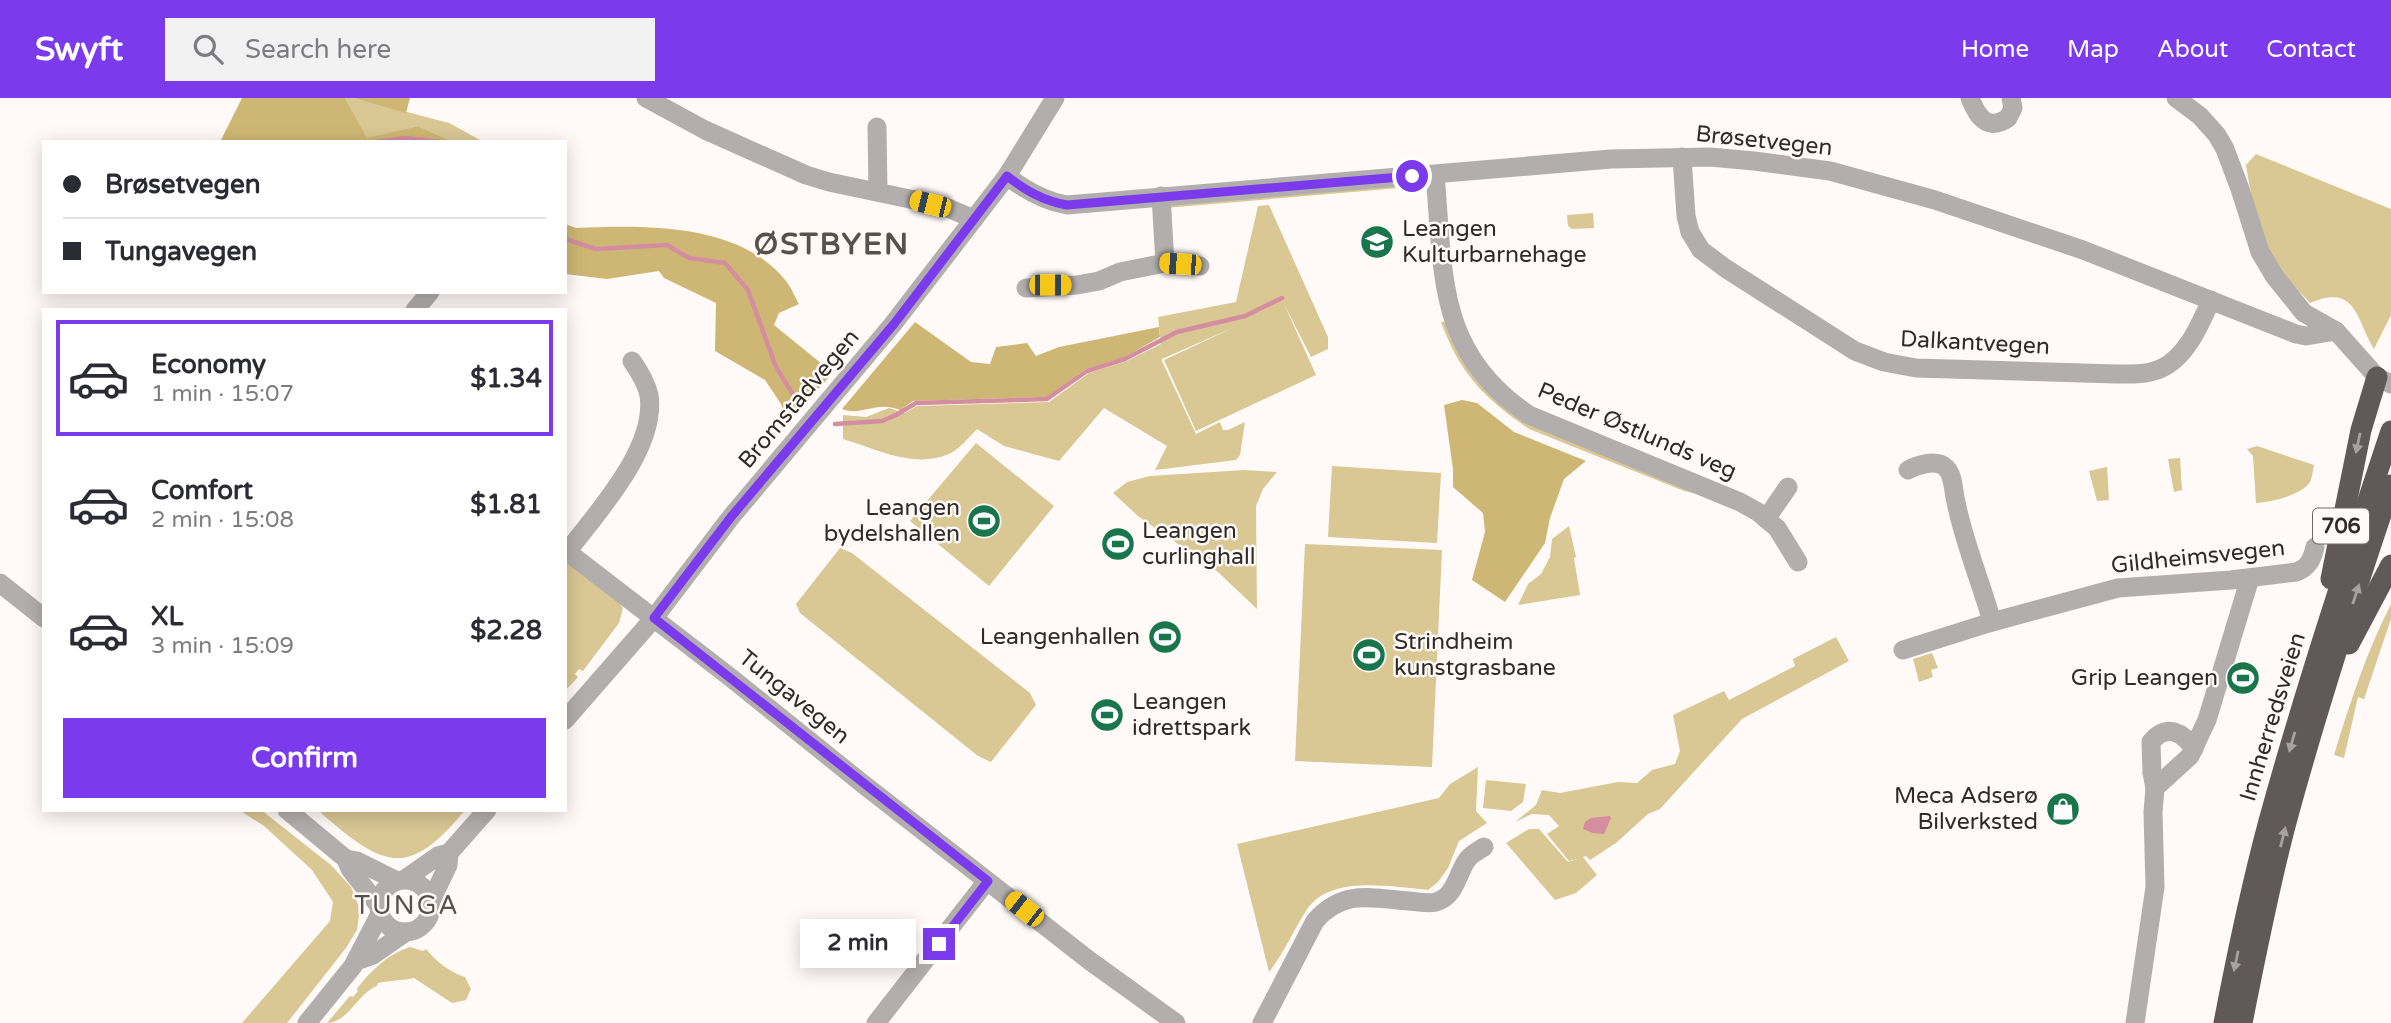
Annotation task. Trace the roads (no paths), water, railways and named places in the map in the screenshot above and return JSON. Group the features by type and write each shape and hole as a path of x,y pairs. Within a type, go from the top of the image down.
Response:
{"highway":[{"name":"706","path":"2319,679 2361,430 2378,376"},
{"name":"Innherredsveien","path":"2242,1023 2266,903 2319,679 2391,431"},
{"name":"Innherredsveien","path":"2224,1023 2269,822 2391,485"},
{"name":"706","path":"2319,679 2367,614 2391,565"}],"street":[{"path":"646,98 705,130 806,175 952,209 969,226"},
{"name":"Bromstadvegen","path":"567,718 654,618 731,517 894,324 1007,176 1055,98"},
{"path":"1970,98 1977,115 1989,124 2008,118 2013,108 2011,98"},
{"path":"2176,98 2200,116 2225,149 2260,252 2275,277 2304,313 2336,331 2378,376"},
{"path":"877,127 878,192"},
{"name":"Dalkantvegen","path":"1682,157 1686,216 1690,232 1701,250 1718,264 1843,344 1884,362 1916,368 2147,373 2176,359 2189,342 2211,300"},
{"name":"Brøsetvegen","path":"1007,176 1022,188 1042,198 1067,205 1600,160 1721,158 1791,165 1867,180 2015,227 2296,334 2306,336 2336,331"},
{"name":"Peder Østlunds veg","path":"1435,175 1445,294 1459,336 1485,378 1509,401 1529,415 1740,502 1777,528 1798,562"},
{"path":"1161,196 1165,263"},
{"path":"1027,288 1095,282 1120,272 1165,263 1200,266"},
{"path":"417,308 427,294"},
{"name":"Tungavegen","path":"632,361 649,395 646,432 635,457 567,551 1090,961 1176,1023"},
{"path":"1908,470 1916,466 1939,463 1946,467 1951,475 1961,526 1992,622"},
{"path":"1766,519 1788,487"},
{"name":"Gildheimsvegen","path":"1903,650 1992,622 2118,588 2250,578 2305,569 2315,547"},
{"path":"2155,788 2178,769 2194,749 2207,720 2250,578"},
{"path":"0,583 42,616"},
{"path":"2135,1023 2155,887 2155,788 2151,742 2157,734 2179,731 2194,749"},
{"path":"289,812 346,859 350,869 370,892 390,927 406,932"},
{"path":"307,1023 356,961 379,910 384,891 438,856 449,853 484,812"},
{"path":"1262,1023 1315,921 1324,911 1352,897 1426,903 1439,901 1453,889 1469,857 1485,847"},
{"path":"431,901 448,865 449,853"},
{"path":"346,859 401,880 421,884 431,901 428,920 373,955 356,961"},
{"path":"876,1023 988,881"}],"waterway":[{"path":"390,140 422,140"},
{"path":"567,240 596,249 667,245 689,258 725,263 748,290 776,367 794,396"},
{"path":"835,424 882,421 916,403 1047,399 1087,371 1125,359 1177,332 1245,316 1282,298"}],"place":[{"name":"Leangen Kulturbarnehage","path":"1377,242"},
{"name":"Leangen bydelshallen","path":"984,521"},
{"name":"Leangen curlinghall","path":"1118,544"},
{"name":"Leangenhallen","path":"1165,637"},
{"name":"Strindheim kunstgrasbane","path":"1369,655"},
{"name":"Grip Leangen","path":"2243,678"},
{"name":"Leangen idrettspark","path":"1107,715"},
{"name":"Meca Adserø Bilverksted","path":"2063,809"}],"district":[{"name":"ØSTBYEN","path":"832,244"},
{"name":"TUNGA","path":"407,905"}]}
